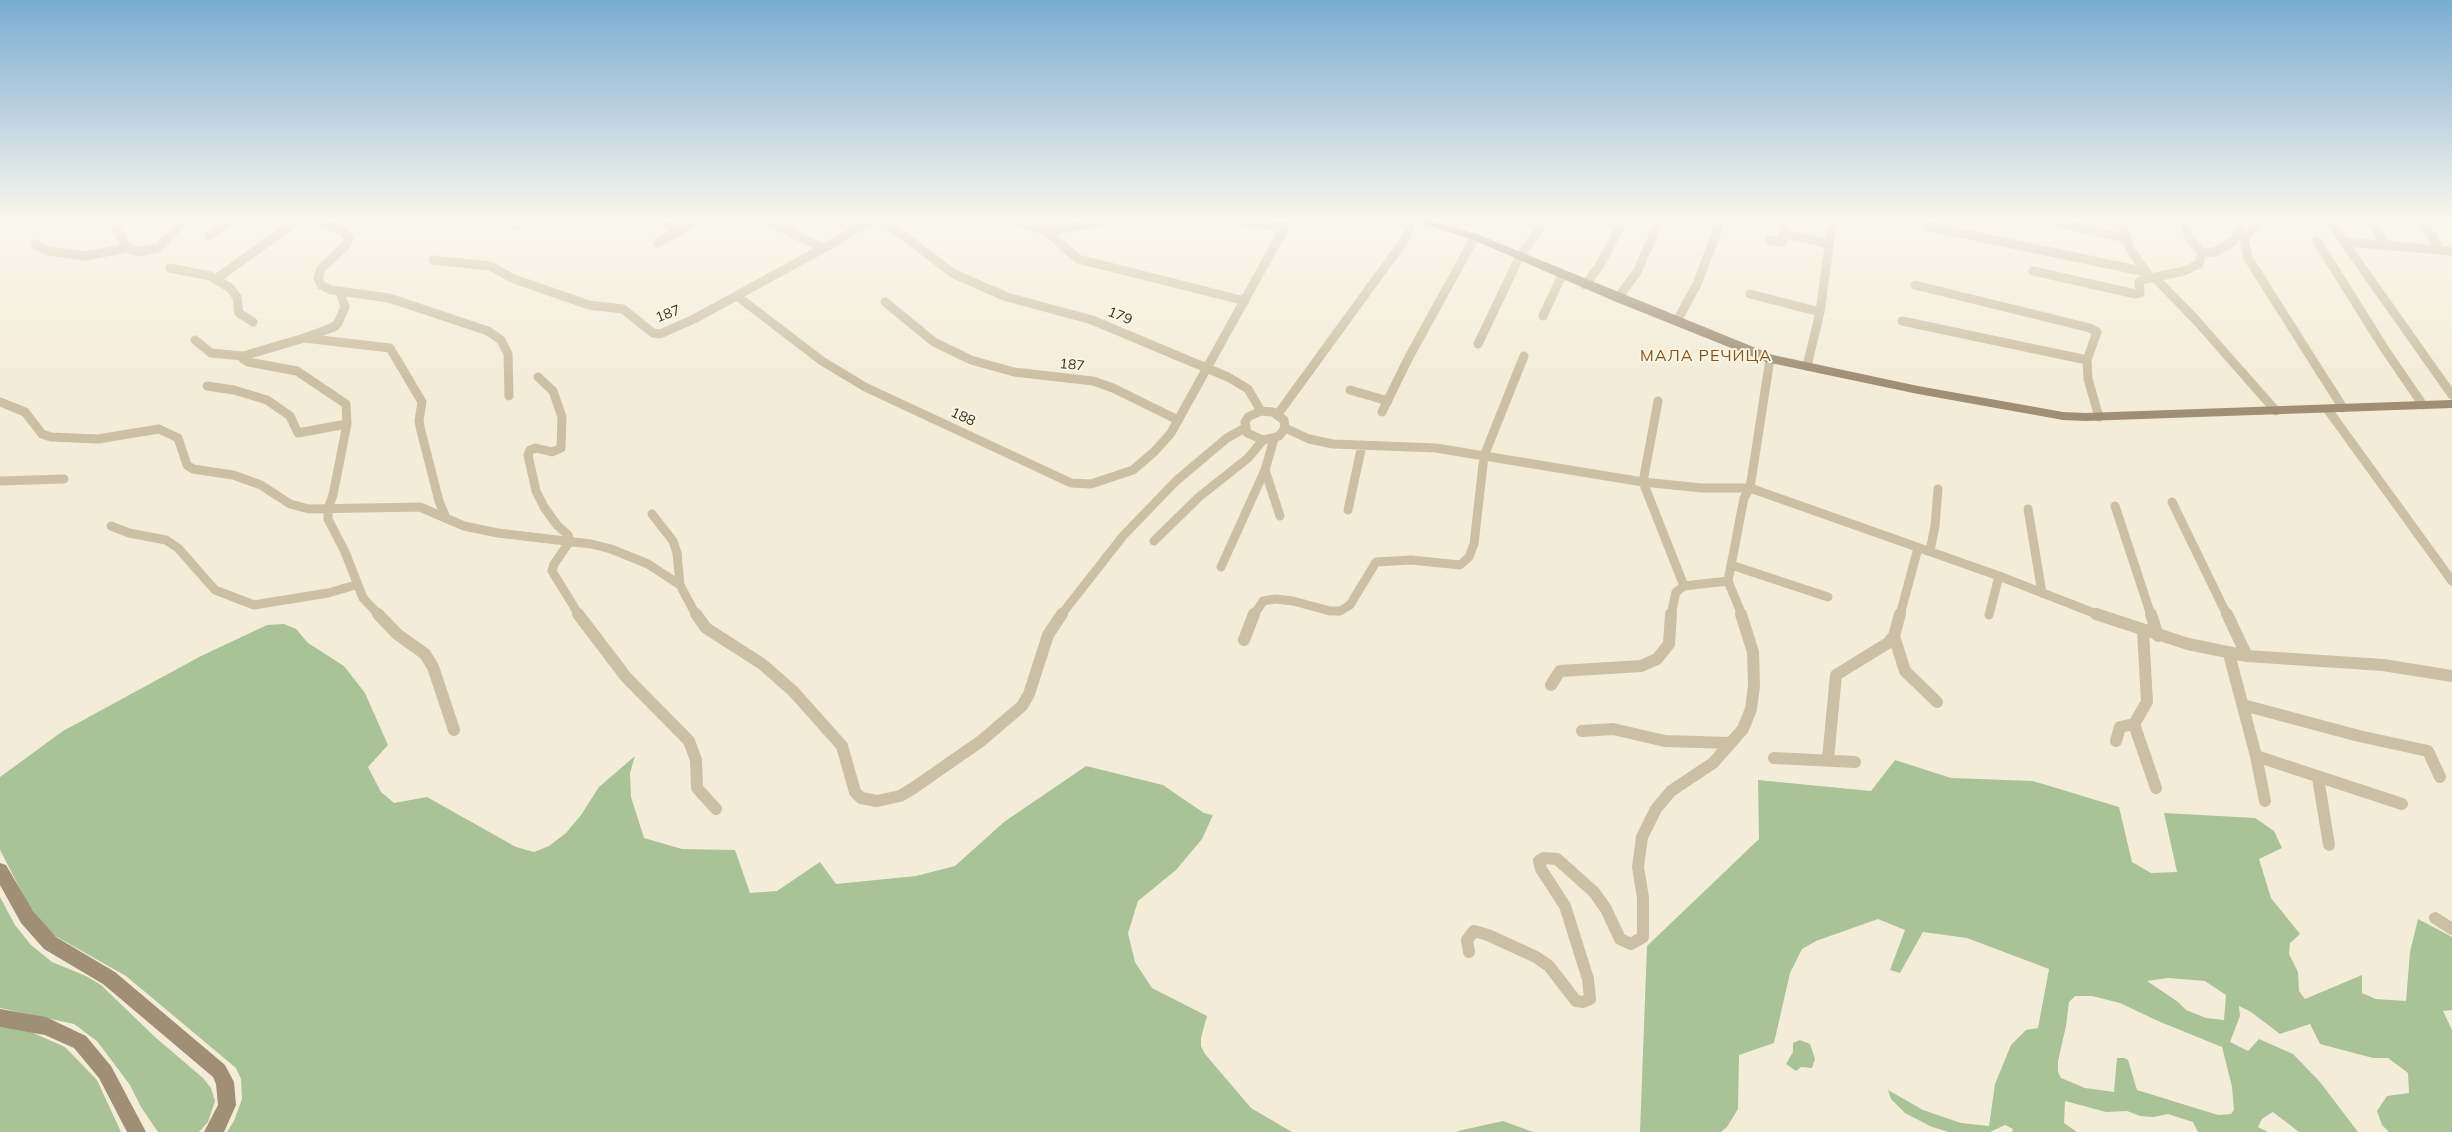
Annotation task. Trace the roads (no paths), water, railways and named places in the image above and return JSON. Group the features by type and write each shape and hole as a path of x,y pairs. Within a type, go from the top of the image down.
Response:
{"main road":[{"path":"1553,271 1770,359 1918,390 2063,416 2099,417 2328,410 2452,404"},
{"path":"0,870 27,917 50,943 116,984 219,1072 226,1089 227,1105 213,1132"},
{"path":"0,1018 46,1026 80,1042 88,1049 105,1072 137,1132"}],"street":[{"path":"182,271 216,279 229,287 237,297 239,313 253,322"},
{"path":"216,279 227,271"},
{"path":"320,271 318,278 321,285 331,290 390,298 488,331 501,340 508,354 507,379 509,396"},
{"name":"187","path":"499,271 514,279 589,305 623,309 652,333 656,334 694,319 782,271"},
{"name":"179","path":"952,271 988,290 1092,320 1228,377 1248,390 1261,411"},
{"path":"1121,271 1245,302"},
{"name":"188","path":"737,296 822,361 865,386 1071,483 1091,484 1132,470 1155,452 1178,420 1261,271"},
{"path":"1278,414 1382,271"},
{"path":"1382,412 1409,357 1457,271"},
{"path":"1478,344 1513,271"},
{"path":"1585,285 1593,271"},
{"path":"1618,298 1638,271"},
{"path":"1677,322 1701,271"},
{"path":"1807,366 1820,312 1825,271"},
{"path":"2033,271 2136,294 2140,293 2139,282 2151,276 2178,271"},
{"path":"2128,271 2151,276"},
{"path":"2146,271 2195,319 2276,411"},
{"path":"2256,271 2343,408"},
{"path":"2336,271 2384,348 2423,404"},
{"path":"2365,271 2452,395"},
{"path":"1543,316 1562,275"},
{"path":"1915,285 2090,328 2096,332 2088,360 2088,379 2099,417"},
{"path":"195,340 211,353 243,356 304,338 334,327 338,323 345,307 340,291"},
{"path":"1750,294 1820,312"},
{"name":"187","path":"885,302 934,342 971,360 1023,374 1093,381 1113,388 1178,420"},
{"path":"1902,321 2088,360"},
{"path":"304,338 390,348 422,402 419,421 420,432 439,501 446,518"},
{"path":"243,356 248,362 284,367 297,371 340,398 348,411 333,495 328,509 328,519 346,552 356,585 374,612 397,634 424,654 433,667 454,730"},
{"path":"1244,640 1256,610 1263,601 1275,599 1293,601 1330,611 1340,611 1350,605 1368,572 1376,562 1411,560 1460,565 1469,557 1474,544 1479,486 1484,456 1524,356"},
{"path":"1470,952 1468,940 1474,931 1488,935 1536,957 1549,966 1576,1001 1583,1002 1590,999 1588,979 1565,906 1546,879 1539,861 1544,858 1557,859 1575,873 1594,892 1606,909 1620,939 1626,943 1638,941 1642,937 1644,920 1638,867 1642,837 1656,809 1671,791 1714,763 1743,729 1751,709 1754,686 1752,652 1743,618 1728,581 1744,498 1750,488 1770,359"},
{"path":"538,377 553,391 562,417 561,448 557,452 536,448 530,450 528,455 536,491 544,507 557,525 568,534 570,541"},
{"path":"207,386 234,390 267,400 290,416 298,433 347,424"},
{"path":"1350,390 1388,401"},
{"path":"1658,400 1643,482 1684,586"},
{"path":"0,402 25,412 42,434 51,437 98,439 159,429 178,438 187,465 193,469 233,475 261,485 290,504 309,509 415,507 464,526 498,533 570,541 611,549 648,564 680,585"},
{"path":"2328,410 2452,581"},
{"path":"652,514 673,541 677,553 680,585 700,622 780,679 834,736 842,746 854,792 861,798 885,801 912,789 981,742 1022,706 1029,694 1048,635 1065,609 1123,536 1176,482 1227,438 1245,428 1248,417 1261,411 1278,414 1284,420 1285,428 1274,439 1263,440 1251,436 1245,428"},
{"path":"1285,428 1309,439 1333,444 1436,448 1643,482 1702,488 1750,488 1999,576 2158,636 2229,654 2383,664 2452,676"},
{"path":"1221,567 1265,470 1274,439"},
{"path":"1154,541 1199,497 1248,458 1263,440"},
{"path":"1348,510 1362,446"},
{"path":"1265,470 1280,516"},
{"path":"0,481 64,479"},
{"path":"1930,551 1935,526 1938,489"},
{"path":"2172,502 2247,656"},
{"path":"2115,506 2158,636"},
{"path":"2028,509 2042,593"},
{"path":"110,526 129,533 166,540 178,548 215,590 254,605 328,593 356,585"},
{"path":"570,541 554,564 552,571 575,610 626,676 689,741 696,760 697,788 716,809"},
{"path":"1828,758 1836,675 1888,643 1894,636 1918,548"},
{"path":"1732,565 1828,597"},
{"path":"1989,614 1999,576"},
{"path":"1551,685 1560,671 1641,666 1657,659 1669,644 1670,608 1676,592 1684,586 1728,581"},
{"path":"2116,741 2120,727 2134,724 2147,702 2143,631"},
{"path":"1894,636 1904,671 1937,702"},
{"path":"2229,654 2256,756 2265,801"},
{"path":"2243,705 2359,736 2428,751 2440,777"},
{"path":"2134,724 2156,788"},
{"path":"1582,731 1613,729 1665,741 1731,743"},
{"path":"2256,756 2318,778 2402,804"},
{"path":"1774,758 1828,758 1855,762"},
{"path":"2318,778 2329,845"},
{"path":"2435,918 2452,929"}],"district":[{"name":"МАЛА РЕЧИЦА","path":"1706,356"}]}
